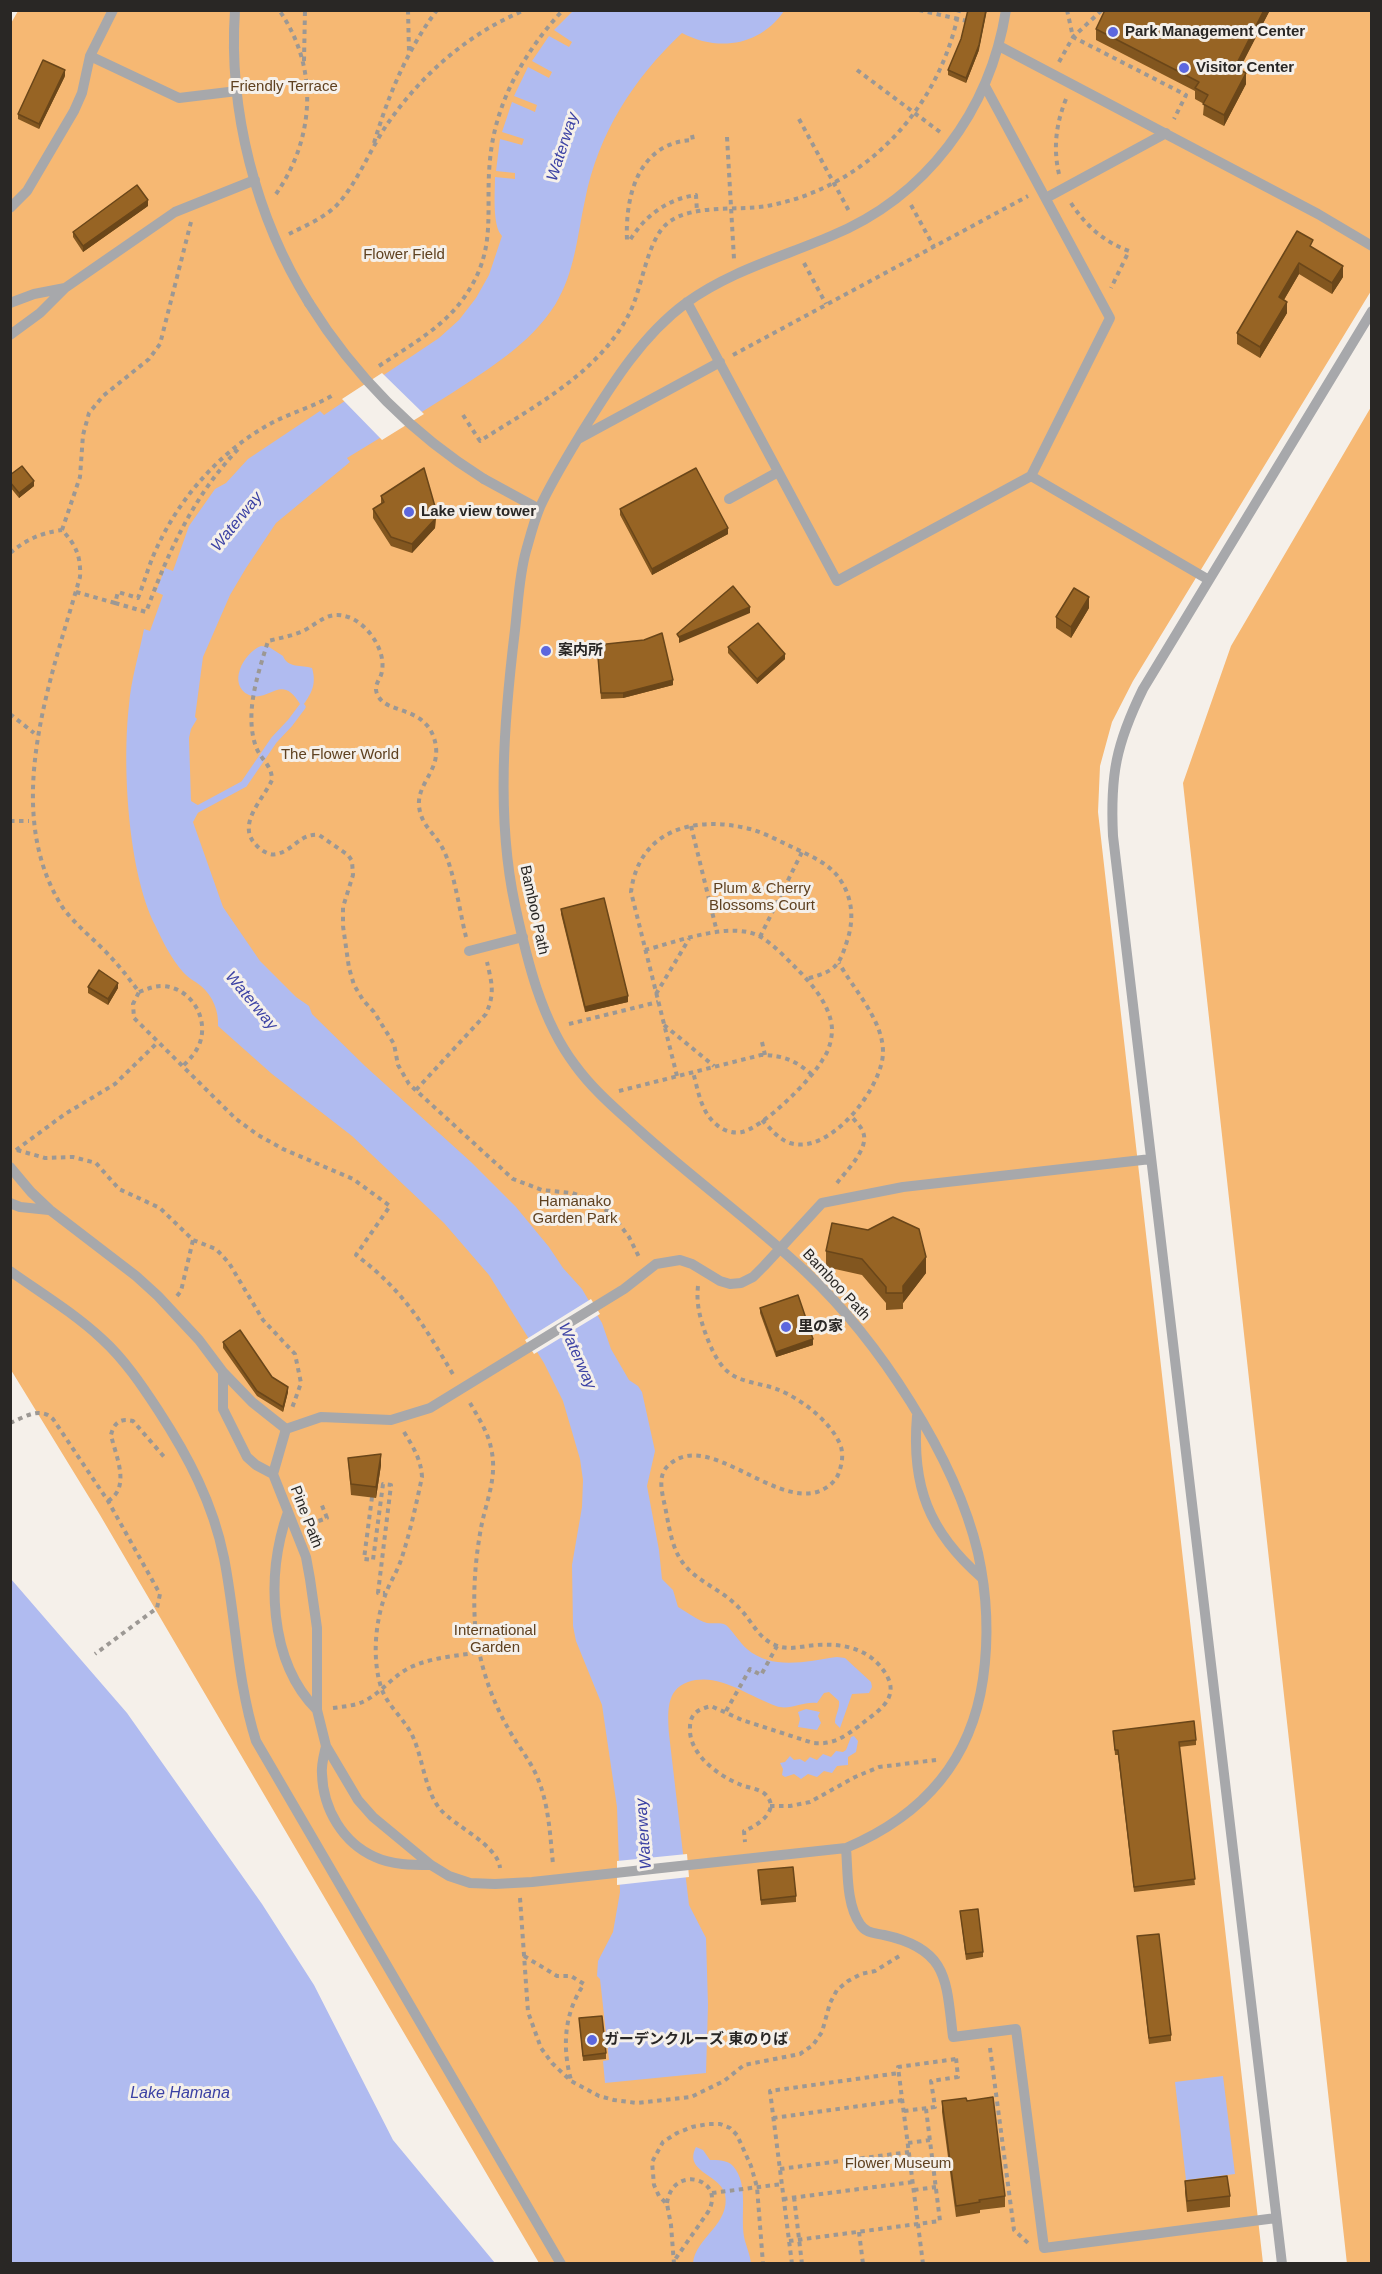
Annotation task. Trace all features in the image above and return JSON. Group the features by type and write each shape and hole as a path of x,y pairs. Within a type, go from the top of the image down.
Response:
{"lane":[{"path":"10,208 27,191 74,111 82,93 90,56 113,10"},
{"path":"235,10 237,91 249,160 277,241 326,331 355,369 387,404 422,436 484,479 539,509"},
{"name":"Bamboo Path","path":"723,1862 846,1848 874,1836 923,1801 943,1779 959,1754 972,1727 981,1698 986,1662 987,1624 982,1578 977,1551 966,1515 950,1477 917,1416 887,1368 862,1335 814,1280 663,1152 600,1095 574,1064 552,1028 537,988 523,937 514,900 506,842 505,759 513,647 523,559 539,509 578,439 597,407 654,331 687,302 735,275 766,260 827,238 878,212 923,176 953,141 985,86 999,46 1006,10"},
{"path":"999,46 1318,214 1371,246"},
{"path":"90,56 179,98 237,91"},
{"path":"687,302 837,581 1031,476 1110,318 985,86"},
{"path":"1043,194 1064,188 1166,133"},
{"path":"10,335 40,313 65,288 175,212 255,180"},
{"path":"10,303 34,294 65,288"},
{"path":"1282,2264 1113,836 1111,798 1116,760 1126,723 1143,689 1371,311"},
{"path":"578,439 720,362"},
{"path":"729,499 778,472"},
{"path":"1031,476 1209,580"},
{"path":"470,951 523,937"},
{"path":"10,1167 50,1210 136,1276 168,1305 223,1372 252,1402 286,1429 321,1417 396,1419 430,1408 624,1289 656,1264 680,1260 730,1284 753,1277 822,1203 903,1187 1151,1159"},
{"path":"10,1203 20,1207 50,1210"},
{"path":"10,1271 83,1323 119,1356 148,1395 186,1455 201,1484 224,1558 242,1689 256,1741 561,2264"},
{"path":"223,1372 222,1410 247,1456 256,1465 273,1474"},
{"path":"917,1416 915,1442 917,1473 926,1504 941,1533 960,1559 982,1578"},
{"name":"Pine Path","path":"286,1429 273,1474 306,1557 315,1603 319,1656 317,1710 326,1746 358,1800 373,1817 431,1865 449,1876 470,1883 518,1883 723,1862"},
{"path":"288,1512 275,1556 277,1625 295,1684 317,1710"},
{"path":"326,1746 321,1772 323,1790 332,1815 346,1837 375,1857 410,1865 431,1865"},
{"path":"846,1848 851,1898 860,1926 870,1933 903,1939 916,1945 936,1961 946,1986 953,2037 1016,2029 1044,2248 1276,2217"}],"path":[{"path":"264,208 286,180 300,149 307,116 307,82 304,66 293,34 279,10"},
{"path":"304,66 305,10"},
{"path":"408,10 410,53"},
{"path":"372,149 394,84 437,10"},
{"path":"277,241 321,217 336,206 405,100 446,58 495,25 525,10"},
{"path":"379,366 437,327 470,289 481,267 488,242 490,158 495,129 504,100 516,73 532,47 563,10"},
{"path":"918,10 968,21"},
{"path":"463,415 480,441 538,404 591,364 612,340 627,317 638,294 650,249 657,235 669,222 686,213 768,206 786,201 834,183 872,158 893,139 915,113 942,68 959,10"},
{"path":"1067,10 1073,37"},
{"path":"1053,74 1073,37 1102,10"},
{"path":"1073,37 1186,95 1166,133"},
{"path":"856,70 953,141"},
{"path":"1073,85 1061,111 1056,138 1057,165 1064,188 1071,203 1087,225 1109,242 1129,251 1103,304"},
{"path":"799,119 856,224"},
{"path":"693,135 693,140 679,141 661,149 640,169 629,201 627,240 630,240 639,227 656,211 676,200 696,195 697,212"},
{"path":"727,137 735,275"},
{"path":"904,192 934,247"},
{"path":"720,362 934,247 1043,194"},
{"path":"62,530 80,477 83,435 89,413 103,396 149,359 160,344 195,204"},
{"path":"796,248 826,304"},
{"path":"115,603 118,592 138,598 153,556 173,517 200,481 231,451 249,437 286,415 334,394"},
{"path":"76,592 146,612 164,563 192,509 221,468 249,437"},
{"path":"10,553 35,537 62,530"},
{"path":"62,530 74,543 81,559 80,576 34,733 28,797 29,821 35,851 62,907 122,970 139,992"},
{"path":"470,951 444,849 421,818 419,804 421,790 435,765 436,750 433,736 426,724 415,714 381,700 376,692 376,682 382,673 383,662 372,636 350,617 338,614 325,616 314,625 292,636 268,641 251,708 258,751 272,772 272,780 251,814 249,832 252,841 267,853 276,854 304,837 319,835 348,855 353,868 343,907 343,926 349,968 354,985 394,1044 398,1065 409,1084 513,1179 542,1190 572,1193 586,1198 611,1213 629,1237 646,1271"},
{"path":"10,714 34,733"},
{"path":"10,821 29,821"},
{"path":"676,1076 631,892 637,865 644,853 659,839 677,829 691,826 732,825 753,830 829,867 840,879 848,893 852,909 852,925 838,963 831,972 806,979"},
{"path":"691,826 717,932"},
{"path":"760,937 802,852"},
{"path":"645,950 717,932 732,930 747,932 760,937 788,960 806,979 829,1014 832,1029 830,1045 824,1059 783,1104 742,1132 732,1132 715,1124 702,1104 693,1072"},
{"path":"656,994 690,939"},
{"path":"416,1090 486,1014 493,987 483,947"},
{"path":"762,1120 778,1137 791,1144 807,1144 837,1129 851,1116 874,1085 883,1052 881,1035 838,963"},
{"path":"182,1067 200,1044 203,1031 202,1018 197,1006 188,996 165,986 152,987 139,992 133,1004 134,1018 182,1067 236,1119 283,1149 353,1179 390,1206 356,1255 379,1272 416,1314 484,1426 491,1447 494,1470 491,1492 481,1525 475,1559 473,1593 476,1627 480,1652 496,1704 537,1776 546,1800 554,1880"},
{"path":"552,1028 658,1002"},
{"path":"664,1024 715,1066"},
{"path":"10,1154 65,1114 115,1084 158,1042"},
{"path":"762,1042 765,1055"},
{"path":"600,1095 765,1055 788,1058 811,1074"},
{"path":"822,1203 863,1147 865,1138 863,1130 851,1116"},
{"path":"17,1150 45,1158 74,1156 96,1163 119,1189 160,1208 193,1240 216,1249 229,1263 263,1320 295,1354 301,1383 292,1403 286,1429"},
{"path":"168,1305 181,1292 193,1240"},
{"path":"706,1272 698,1286 696,1300 700,1319 721,1365 728,1373 740,1379 779,1390 796,1398 836,1435 842,1449 842,1465 836,1480 823,1490 808,1495 771,1486 717,1460 689,1455 676,1459 666,1467 661,1479 662,1493 676,1553 694,1576 729,1598 766,1641 777,1646 792,1648 818,1645 855,1648 869,1654 880,1665 888,1678 891,1689 889,1700 882,1708 842,1738 823,1744 813,1743 742,1720 711,1706 698,1710 690,1720 689,1733 698,1751 710,1767 724,1777 764,1793 768,1798 770,1806 768,1815 756,1826 744,1831 747,1860"},
{"path":"10,1423 34,1413 48,1414 108,1501 160,1594 160,1601 152,1613 94,1654"},
{"path":"108,1501 120,1490 122,1481 111,1435 112,1427 118,1421 125,1419 133,1421 170,1463 186,1455"},
{"path":"396,1419 418,1454 422,1465 422,1477 400,1563 386,1593 379,1618 375,1653 381,1689 410,1730 419,1750 431,1797 451,1821 485,1844 500,1863 501,1884"},
{"path":"372,1497 364,1559 373,1560 382,1484 391,1485 378,1593 386,1593"},
{"path":"306,1526 327,1518 321,1503"},
{"path":"726,1712 750,1669 761,1675 777,1646"},
{"path":"317,1710 358,1704 381,1689 392,1678 430,1659 480,1652"},
{"path":"770,1806 790,1806 810,1802 855,1777 879,1767 918,1764 935,1759"},
{"path":"518,1883 528,2012 541,2048 552,2063 571,2081 582,2088 625,2102 637,2103 691,2097 723,2081 744,2065 800,2054 813,2045 822,2032 830,2003 837,1990 848,1981 861,1974 875,1971 916,1945"},
{"path":"524,1956 557,1976 571,1976 584,1984 575,1998 566,2029 565,2050 571,2081"},
{"path":"988,2032 1014,2230 1029,2244 1030,2254"},
{"path":"904,2111 935,2107 931,2081 958,2077 953,2037"},
{"path":"923,2264 898,2067 956,2059"},
{"path":"792,2264 770,2091 899,2073"},
{"path":"773,2118 903,2100"},
{"path":"789,2241 940,2221 926,2109"},
{"path":"667,2204 659,2196 654,2185 652,2162 663,2142 692,2127 720,2124 730,2128 737,2135 751,2166 757,2187 763,2264"},
{"path":"908,2143 930,2140"},
{"path":"780,2169 909,2152"},
{"path":"911,2166 933,2164"},
{"path":"693,2179 704,2182 712,2193 713,2205 673,2263 668,2194 682,2180 693,2179"},
{"path":"783,2199 913,2182"},
{"path":"712,2193 782,2184"},
{"path":"914,2190 936,2187"},
{"path":"794,2197 802,2264"},
{"path":"859,2231 863,2264"}],"green space":[{"name":"Hamanako Garden Park","path":"18,11 1371,11 1371,291 1133,681 1112,722 1100,766 1098,812 1263,2263 539,2263 100,1515 11,1370 10,25"},
{"path":"1371,407 1372,2263 1347,2264 1183,783 1231,646"}],"water":[{"name":"Waterway","path":"573,11 784,11 763,32 751,38 724,44 696,39 682,33 664,51 633,89 608,130 591,176 567,280 562,293 545,319 521,344 495,364 347,458 350,462 276,523 230,595 203,657 195,717 197,719 189,738 191,801 201,807 193,822 223,907 260,961 296,997 309,1006 312,1014 365,1066 471,1162 516,1207 582,1289 602,1323 611,1349 629,1380 642,1392 655,1451 647,1486 662,1579 673,1590 678,1607 703,1622 726,1625 747,1649 757,1656 790,1663 845,1658 871,1682 872,1687 869,1693 852,1694 840,1728 835,1723 839,1701 829,1692 824,1693 817,1703 781,1707 765,1702 733,1686 711,1680 688,1682 675,1691 670,1703 668,1719 689,1905 706,1938 708,2005 706,2073 605,2083 603,2061 609,2060 600,1979 597,1976 598,1961 613,1932 620,1892 617,1807 602,1705 576,1641 573,1626 572,1565 582,1507 583,1480 580,1459 563,1401 544,1363 489,1275 444,1223 352,1136 272,1074 218,1026 212,999 201,986 185,974 175,961 161,938 146,903 133,847 126,757 130,696 144,629 150,631 163,595 156,592 165,568 173,571 189,526 215,489 226,483 248,459 320,411 324,415 439,338 459,320 476,298 489,275 502,236 495,217 495,177 515,179 515,173 496,171 500,139 522,145 524,139 502,132 512,102 535,112 537,105 514,96 528,67 549,78 552,72 532,61 549,36 569,47 572,42 554,30"},
{"path":"261,646 269,647 283,656 288,663 312,668 314,679 312,689 302,707 286,690 254,696 242,690 238,677 243,662 248,655"},
{"name":"Lake Hamana","path":"11,1579 127,1713 262,1904 314,1985 393,2140 495,2263 11,2263"},
{"path":"806,1709 820,1712 818,1716 821,1723 817,1730 798,1727 800,1719 798,1712"},
{"path":"854,1736 858,1741 856,1752 848,1757 848,1765 837,1766 832,1773 824,1771 817,1777 808,1774 801,1779 794,1774 785,1777 782,1775 783,1769 780,1763 785,1762 790,1756 794,1760 800,1759 805,1762 810,1757 817,1760 823,1754 831,1757 836,1751 846,1750 851,1737"},
{"path":"1223,2076 1235,2174 1186,2180 1175,2082"},
{"path":"696,2147 703,2150 710,2160 731,2164 738,2174 743,2192 743,2232 751,2263 693,2263 700,2245 723,2214 725,2205 725,2194 722,2187 698,2168 694,2162 693,2155"}],"pier":[{"path":"382,373 424,414 382,440 342,399"},
{"path":"591,1299 600,1314 534,1354 525,1340"},
{"path":"687,1854 689,1877 617,1885 617,1861"}],"building":[{"path":"968,10 986,10 979,45 966,78 948,70 961,39"},
{"name":"Visitor Center","path":"1105,10 1264,10 1235,67 1246,73 1224,115 1203,104 1208,95 1195,88 1199,82 1096,29"},
{"path":"43,60 65,70 39,124 18,114"},
{"path":"137,185 148,200 83,246 73,232"},
{"path":"1297,231 1313,240 1310,246 1343,266 1332,283 1299,263 1279,297 1287,302 1260,347 1237,333"},
{"path":"22,466 34,481 19,493 10,482 10,475"},
{"path":"424,468 436,510 435,519 412,544 391,537 373,509 384,502 381,496"},
{"path":"696,468 728,528 652,569 620,509"},
{"path":"733,586 750,607 679,637 677,634"},
{"path":"1074,588 1089,597 1071,627 1056,617"},
{"path":"758,623 785,654 757,679 728,647"},
{"path":"662,633 673,680 623,693 601,693 597,645 644,640"},
{"path":"604,898 628,996 585,1007 561,909"},
{"path":"99,970 118,983 108,999 88,987"},
{"path":"893,1217 919,1229 926,1257 903,1286 903,1293 886,1293 886,1287 862,1259 826,1251 832,1223 868,1230"},
{"name":"里の家","path":"798,1295 813,1339 776,1352 760,1308"},
{"path":"240,1330 272,1377 288,1387 283,1407 257,1391 223,1342"},
{"path":"381,1454 376,1487 351,1484 348,1458"},
{"path":"1194,1721 1196,1740 1179,1742 1195,1879 1134,1887 1118,1750 1115,1750 1113,1731"},
{"path":"793,1867 796,1896 761,1900 758,1870"},
{"path":"978,1909 983,1952 966,1954 960,1911"},
{"path":"1159,1934 1171,2035 1149,2038 1137,1936"},
{"name":"ガーデンクルーズ 東のりば","path":"602,2016 606,2053 583,2056 579,2018"},
{"path":"993,2097 1005,2196 956,2206 942,2101 966,2098 967,2101"},
{"path":"1227,2176 1230,2196 1187,2201 1185,2181"}],"waterway":[{"path":"194,811 244,784 274,740 302,707"}],"place":[{"name":"Park Management Center","path":"1113,32"},
{"name":"Visitor Center","path":"1184,68"},
{"name":"Lake view tower","path":"409,512"},
{"name":"案内所","path":"546,651"},
{"name":"里の家","path":"786,1327"},
{"name":"ガーデンクルーズ 東のりば","path":"592,2040"}],"park label":[{"name":"Friendly Terrace","path":"284,87"},
{"name":"Flower Field","path":"404,255"},
{"name":"The Flower World","path":"340,755"},
{"name":"Plum & Cherry Blossoms Court","path":"762,898"},
{"name":"International Garden","path":"495,1640"},
{"name":"Flower Museum","path":"898,2164"}]}
